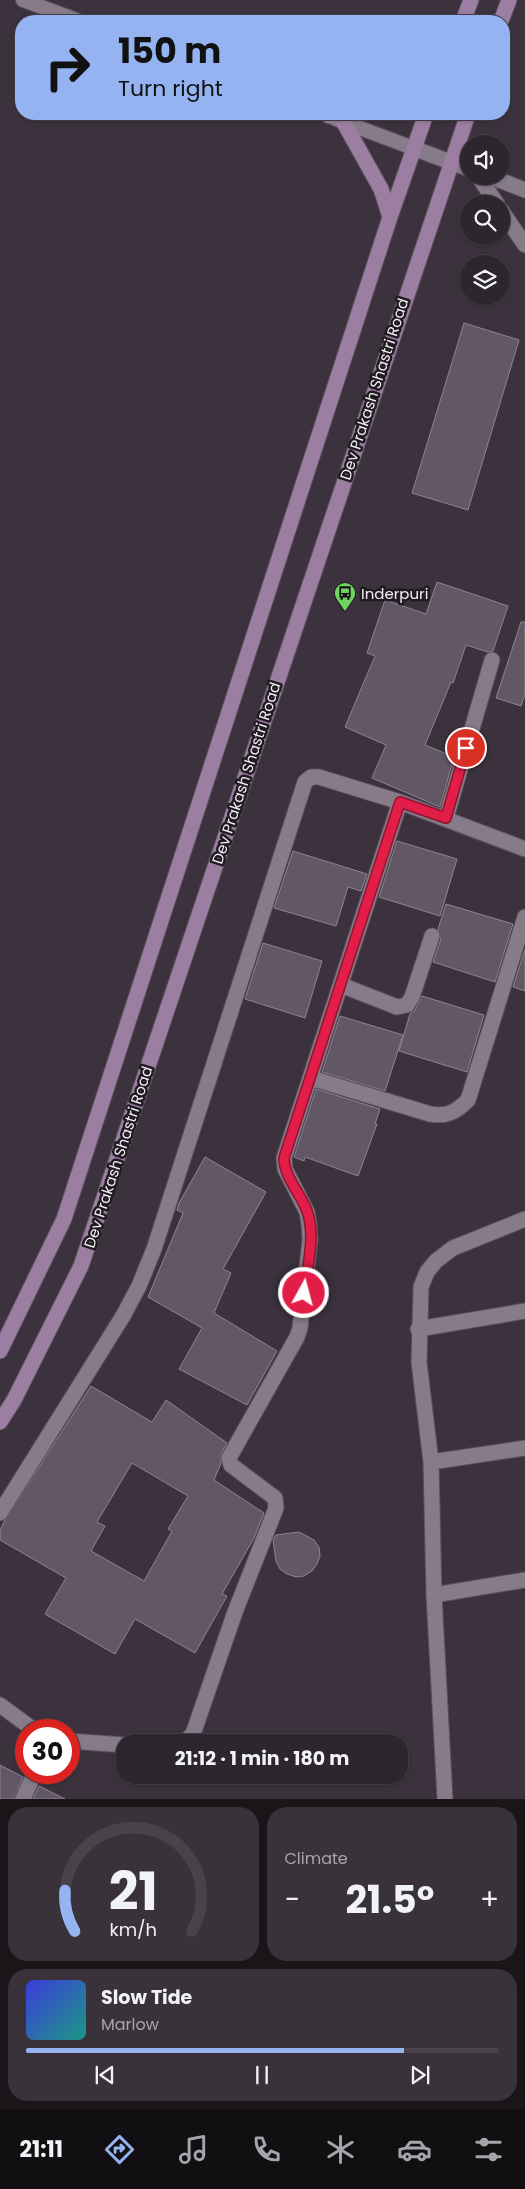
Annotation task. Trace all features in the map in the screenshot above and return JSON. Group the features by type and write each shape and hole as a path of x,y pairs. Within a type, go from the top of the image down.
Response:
{"street":[{"path":"465,15 471,0"},
{"path":"503,15 509,0"},
{"path":"337,120 381,190 390,217"},
{"path":"0,1351 64,1219 390,217 424,120"},
{"name":"Dev Prakash Shastri Road","path":"0,1422 14,1400 81,1266 450,162 466,120"},
{"path":"413,148 460,166"},
{"path":"510,184 525,190"},
{"path":"510,223 525,245"},
{"path":"446,818 492,660"},
{"path":"0,1514 123,1316 139,1286 154,1249 305,782 311,778 319,777 446,818 525,849"},
{"path":"193,1734 235,1612 276,1508 275,1498 231,1465 229,1458 298,1337 300,1328 310,1240 309,1224 307,1212 285,1169 284,1158 400,802"},
{"path":"311,1078 430,1114 439,1116 455,1112 468,1100 525,917"},
{"path":"341,985 397,1007 407,1005 412,996 432,936"},
{"path":"445,1799 434,1594 431,1462 419,1362 418,1329 421,1287 436,1261 453,1248 525,1219"},
{"path":"418,1329 525,1311"},
{"path":"431,1462 525,1448"},
{"path":"434,1594 525,1580"},
{"path":"0,1705 19,1719"},
{"path":"80,1742 116,1744"},
{"path":"23,1799 30,1784"}],"lane":[{"path":"23,0 63,15"},
{"path":"344,120 413,148"}],"building":[{"path":"464,323 519,340 468,510 412,493"},
{"path":"437,582 508,606 493,651 488,652 466,645 453,683 451,682 425,745 454,757 440,807 372,778 386,745 345,727 375,656 367,653 385,600 426,614"},
{"path":"521,622 525,622 525,694 521,706 496,698"},
{"path":"397,841 457,859 440,916 379,897"},
{"path":"293,851 367,874 361,891 348,887 336,926 274,908"},
{"path":"446,904 513,924 495,982 433,962 441,939 438,929"},
{"path":"263,943 322,961 305,1018 245,999"},
{"path":"525,949 525,991 513,987"},
{"path":"422,996 484,1015 467,1072 399,1051 410,1014 415,1010"},
{"path":"340,1016 403,1035 385,1091 322,1072"},
{"path":"316,1089 380,1109 375,1124 377,1124 358,1176 305,1157 304,1161 294,1157"},
{"path":"205,1157 266,1192 223,1269 231,1273 214,1313 277,1351 247,1405 179,1369 202,1328 148,1297 183,1213 177,1210 179,1203"},
{"path":"91,1386 152,1422 166,1400 227,1443 221,1454 221,1463 214,1480 264,1513 254,1538 222,1594 227,1596 195,1653 135,1619 115,1654 45,1614 66,1578 0,1540 0,1530","holes":["132,1463 188,1496 168,1529 172,1531 144,1581 91,1551 105,1526 97,1522"]},
{"path":"299,1532 314,1540 319,1547 320,1556 312,1571 304,1576 296,1577 280,1569 276,1561 273,1540 276,1535"},
{"path":"0,1765 15,1773 15,1784 20,1784 14,1799 0,1799"},
{"path":"39,1786 65,1799 33,1799"}],"place":[{"name":"Inderpuri","path":"345,612"}],"route":[{"path":"304,1293 310,1240 309,1224 307,1212 285,1169 284,1158 400,802 446,818 466,748"}]}
